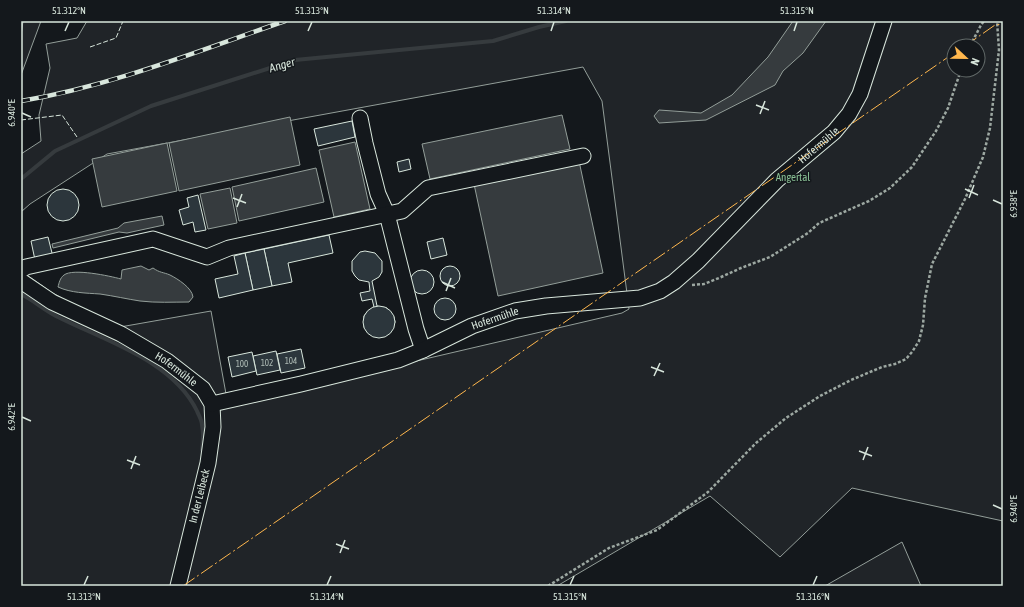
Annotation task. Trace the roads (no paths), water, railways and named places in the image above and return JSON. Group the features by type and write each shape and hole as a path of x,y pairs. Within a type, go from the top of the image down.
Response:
{"street":[{"name":"Hofermühle","path":"21,281 52,302 121,334 167,361 203,389 212,404 391,362 423,350 472,326 515,311 546,306 640,298 660,291 674,282 698,261 777,180 834,132 849,114 860,94 884,21"},
{"path":"360,118 378,194 387,214 416,329 423,350"},
{"path":"21,270 26,267 153,239 207,257 229,248 402,211 428,188 583,156"},
{"name":"In der Leibeck","path":"178,586 208,462 213,427 212,404"}],"waterway":[{"name":"Anger","path":"21,179 55,151 151,106 295,60 493,41 539,27 566,21"},
{"path":"21,294 55,316 137,354 172,379 186,394 200,418 203,431 202,450"}],"railway":[{"path":"21,101 122,77 187,56 285,21"}],"park label":[{"name":"Angertal","path":"793,177"}]}
